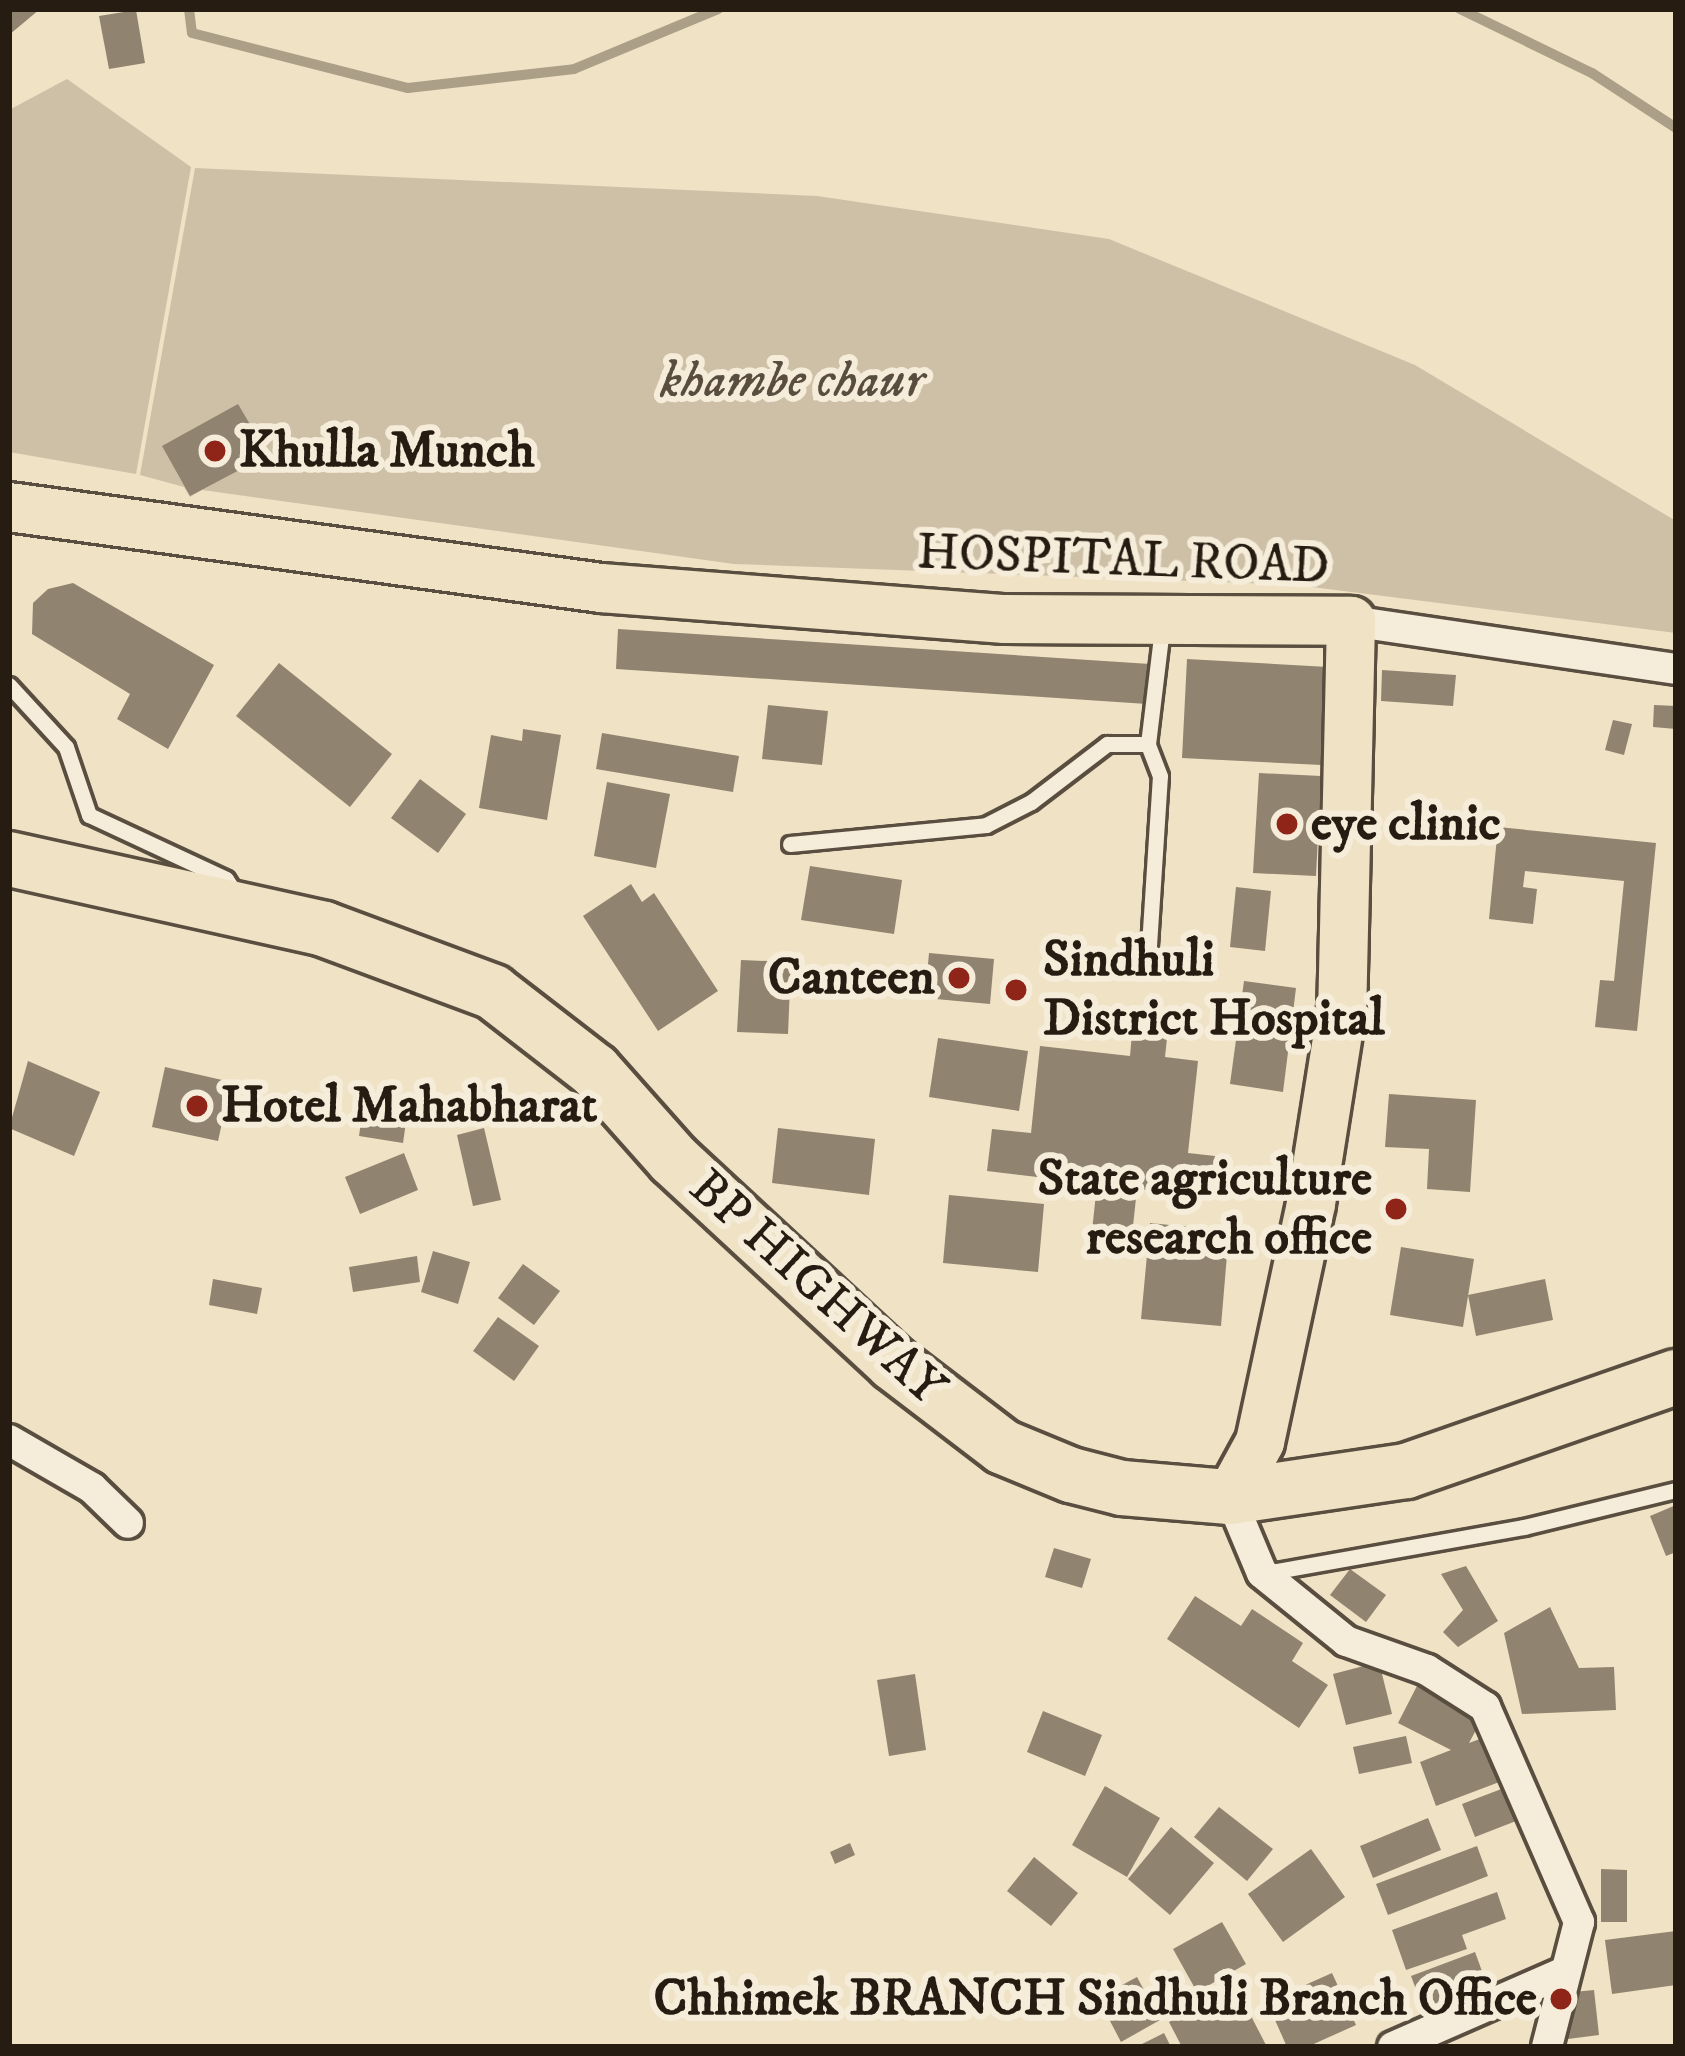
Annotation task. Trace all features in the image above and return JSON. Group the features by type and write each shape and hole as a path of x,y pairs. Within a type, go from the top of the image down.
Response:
{"highway":[{"name":"BP HIGHWAY","path":"9,859 247,909 394,950 493,992 594,1070 674,1160 893,1363 1004,1447 1122,1488 1230,1497 1406,1471 1676,1377"}],"main road":[{"name":"HOSPITAL ROAD","path":"9,507 601,588 1162,626 1351,621 1342,1008 1311,1204 1260,1442 1230,1497"}],"street":[{"path":"1351,621 1676,669"},
{"path":"9,1440 92,1488 128,1523"},
{"path":"1230,1497 1262,1573 1346,1641 1426,1670 1485,1707 1579,1922 1562,1972 1546,2047"},
{"path":"1393,2047 1562,1972"}],"lane":[{"path":"1148,961 1160,776 1148,744 1162,626"},
{"path":"9,685 66,746 89,815 226,879 247,909"},
{"path":"790,844 986,824 1031,802 1107,744 1148,744"},
{"path":"1262,1573 1524,1527 1676,1490"}],"green space":[{"path":"67,79 191,167 136,474 9,452 9,110"},
{"name":"khambe chaur","path":"195,168 817,196 1109,239 1415,365 1676,521 1676,633 1296,585 734,564 202,490 190,497 184,487 140,475"}],"building":[{"path":"9,9 40,9 9,35"},
{"path":"136,10 145,63 109,69 99,16"},
{"name":"Khulla Munch","path":"238,404 268,455 190,496 162,446"},
{"path":"73,583 214,665 168,749 117,719 130,694 32,634 33,603 48,589"},
{"path":"618,629 1150,664 1147,704 616,669"},
{"path":"1187,659 1328,667 1322,765 1182,758"},
{"path":"279,663 392,754 350,807 236,716"},
{"path":"1382,670 1456,675 1453,706 1381,701"},
{"path":"768,705 828,711 822,765 762,759"},
{"path":"1654,705 1676,706 1676,729 1653,727"},
{"path":"1613,720 1632,724 1624,755 1605,750"},
{"path":"523,729 561,735 547,820 479,808 491,735 522,741"},
{"path":"602,733 739,756 733,792 596,769"},
{"name":"eye clinic","path":"1259,773 1321,776 1316,876 1253,873"},
{"path":"420,779 466,814 438,853 391,818"},
{"path":"607,782 670,794 656,868 594,856"},
{"path":"1498,827 1656,843 1637,1031 1595,1027 1600,980 1614,981 1624,881 1525,871 1523,887 1537,889 1533,924 1489,919"},
{"path":"810,866 902,880 894,934 801,920"},
{"path":"631,884 642,902 654,893 718,991 658,1031 583,916"},
{"path":"1236,887 1271,891 1265,951 1230,947"},
{"name":"Canteen","path":"929,953 994,959 990,1004 925,998"},
{"path":"741,960 791,962 788,1034 737,1032"},
{"path":"1244,981 1296,988 1283,1092 1230,1084"},
{"path":"1132,1033 1167,1038 1165,1057 1198,1061 1188,1153 1215,1156 1210,1198 1137,1189 1132,1235 1092,1231 1097,1184 987,1171 992,1129 1031,1133 1040,1046 1130,1056"},
{"path":"938,1038 1028,1051 1019,1111 929,1097"},
{"path":"28,1061 100,1092 74,1156 9,1128"},
{"path":"165,1067 231,1082 218,1141 152,1127"},
{"path":"365,1094 409,1101 403,1143 359,1136"},
{"path":"1389,1094 1476,1100 1470,1192 1427,1189 1429,1149 1385,1147"},
{"path":"484,1128 501,1200 473,1206 457,1135"},
{"path":"778,1128 875,1139 869,1195 772,1183"},
{"path":"404,1153 418,1190 360,1214 345,1177"},
{"path":"949,1195 1044,1204 1038,1272 943,1263"},
{"path":"1150,1223 1229,1231 1221,1326 1141,1319"},
{"path":"1401,1247 1474,1259 1463,1327 1390,1315"},
{"path":"433,1251 470,1262 458,1304 421,1292"},
{"path":"417,1256 420,1282 353,1292 349,1267"},
{"path":"523,1264 560,1291 534,1325 498,1298"},
{"path":"213,1279 262,1288 257,1314 209,1305"},
{"path":"1545,1279 1553,1320 1476,1336 1468,1295"},
{"path":"498,1317 539,1346 514,1381 473,1351"},
{"path":"1676,1505 1676,1552 1666,1556 1650,1516"},
{"path":"1054,1548 1091,1559 1082,1588 1045,1577"},
{"path":"1466,1566 1498,1621 1458,1647 1443,1632 1463,1610 1441,1574"},
{"path":"1350,1569 1386,1595 1366,1622 1330,1595"},
{"path":"1195,1596 1241,1626 1252,1609 1303,1643 1292,1661 1328,1685 1299,1728 1167,1639"},
{"path":"1550,1607 1579,1668 1614,1667 1616,1710 1522,1714 1504,1633"},
{"path":"1379,1662 1392,1714 1346,1725 1333,1674"},
{"path":"915,1674 926,1750 889,1756 877,1680"},
{"path":"1419,1682 1484,1715 1469,1743 1485,1737 1502,1781 1436,1806 1420,1762 1451,1750 1398,1723"},
{"path":"1043,1711 1102,1735 1085,1776 1027,1752"},
{"path":"1406,1736 1412,1763 1359,1774 1353,1747"},
{"path":"1105,1786 1160,1818 1127,1877 1072,1845"},
{"path":"1504,1788 1516,1821 1475,1837 1462,1804"},
{"path":"1219,1807 1273,1849 1247,1881 1194,1837"},
{"path":"1428,1818 1441,1850 1373,1878 1360,1846"},
{"path":"1171,1827 1214,1863 1170,1915 1128,1879"},
{"path":"850,1843 855,1855 835,1864 830,1852"},
{"path":"1477,1846 1488,1876 1388,1915 1376,1884"},
{"path":"1311,1849 1345,1897 1283,1942 1248,1894"},
{"path":"1034,1857 1078,1893 1051,1926 1007,1891"},
{"path":"1601,1869 1627,1870 1627,1922 1601,1922"},
{"path":"1497,1892 1506,1919 1462,1935 1467,1949 1406,1970 1392,1930"},
{"path":"1222,1922 1246,1964 1197,1992 1173,1949"},
{"path":"1676,1931 1676,1985 1612,1994 1605,1940"},
{"path":"1475,1952 1487,1985 1423,2008 1411,1976"},
{"path":"1332,1973 1356,2025 1307,2047 1287,2047 1267,2002"},
{"path":"1137,1977 1160,2020 1121,2042 1098,1998"},
{"path":"1236,1987 1267,2047 1182,2047 1169,2022"},
{"path":"1594,1990 1599,2035 1568,2039 1563,1993"},
{"path":"1164,2033 1171,2047 1136,2047"}],"waterway":[{"path":"189,9 192,33 408,88 574,69 718,9"},
{"path":"1460,9 1592,73 1676,128"}],"place":[{"name":"Khulla Munch","path":"215,451"},
{"name":"eye clinic","path":"1287,824"},
{"name":"Canteen","path":"959,978"},
{"name":"Sindhuli District Hospital","path":"1016,990"},
{"name":"Hotel Mahabharat","path":"197,1106"},
{"name":"State agriculture research office","path":"1396,1209"},
{"name":"Chhimek BRANCH Sindhuli Branch Office","path":"1561,1999"}]}
